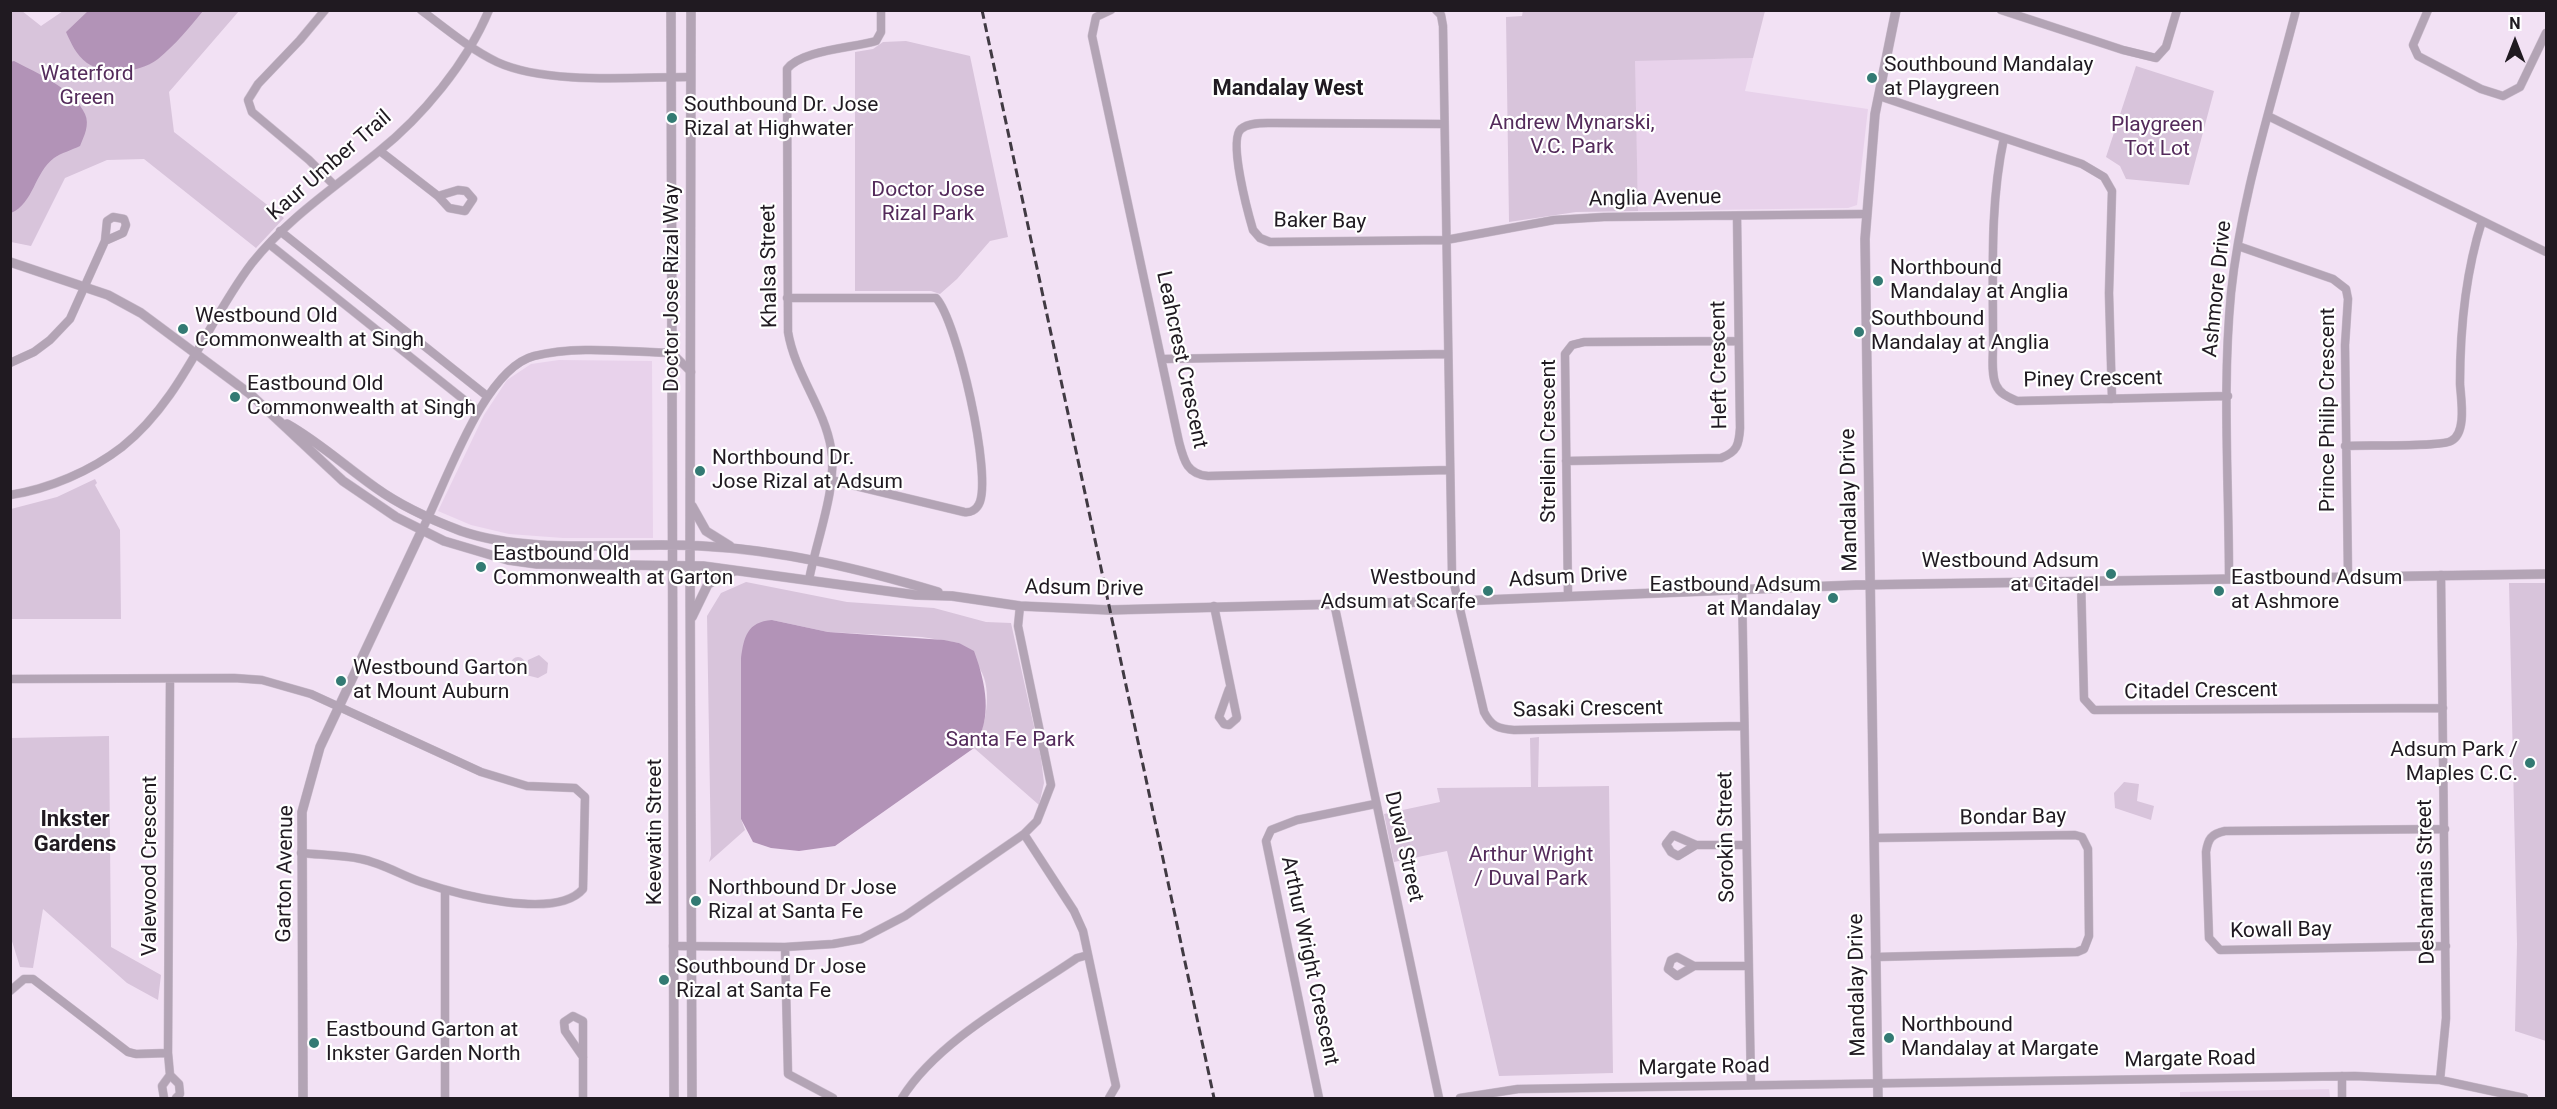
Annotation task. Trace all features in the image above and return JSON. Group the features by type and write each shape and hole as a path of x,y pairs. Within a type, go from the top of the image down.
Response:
{"street":[{"path":"325,10 258,84 248,99 252,112 309,160 334,185"},
{"path":"421,10 499,63 544,74 581,78 690,77"},
{"name":"Kaur Umber Trail","path":"10,495 23,493 94,467 123,446 153,417 176,389 233,289 269,244 280,231 334,185 380,151 425,107 471,46 489,10"},
{"name":"Doctor Jose Rizal Way","path":"671,10 674,566"},
{"name":"Doctor Jose Rizal Way","path":"690,566 692,10"},
{"name":"Khalsa Street","path":"808,580 831,480 831,451 828,437 792,354 787,298 787,69 792,61 805,56 876,41 881,32 881,10"},
{"name":"Leahcrest Crescent","path":"1111,10 1096,17 1092,36 1187,468 1196,475 1449,470"},
{"path":"1436,10 1441,15 1443,26 1446,240"},
{"name":"Mandalay Drive","path":"1878,1098 1869,584 1866,214 1879,96 1896,10"},
{"path":"2001,10 2133,54 2156,58 2166,47 2177,10"},
{"name":"Ashmore Drive","path":"2229,579 2229,321 2238,246 2250,181 2296,10"},
{"path":"2428,10 2414,45 2418,56 2481,89 2503,96 2520,87 2547,33"},
{"path":"1879,96 2096,170 2104,177 2112,191 2109,293 2112,399"},
{"path":"2268,117 2547,252"},
{"name":"Baker Bay","path":"1444,124 1261,123 1240,130 1235,139 1249,216 1253,230 1260,238 1270,242 1446,240"},
{"name":"Piney Crescent","path":"2004,138 1998,165 1995,202 1993,301 1995,384 2004,395 2017,401 2228,396"},
{"path":"380,151 438,196"},
{"name":"Anglia Avenue","path":"1446,240 1554,220 1604,217 1866,214"},
{"name":"Heft Crescent","path":"1566,461 1721,458 1732,453 1739,444 1737,216"},
{"path":"2345,446 2451,442 2458,434 2461,422 2461,342 2466,291 2482,221"},
{"path":"280,231 487,396"},
{"name":"Sasaki Crescent","path":"1446,240 1452,575 1484,712 1489,723 1500,729 1743,726"},
{"path":"10,363 34,352 60,330 70,318 85,288 90,269 105,241"},
{"path":"269,244 478,411"},
{"name":"Prince Philip Crescent","path":"2238,246 2333,279 2346,289 2348,299 2345,345 2345,446 2348,577"},
{"path":"10,262 122,302 196,352 282,421"},
{"path":"787,298 936,298 947,316 965,375 982,473 982,492 977,508 970,513 964,512 831,480"},
{"name":"Streilein Crescent","path":"1568,596 1565,354 1572,345 1584,342 1737,341"},
{"path":"422,531 487,396 503,375 531,356 556,352 672,353 691,372"},
{"path":"1162,359 1448,354"},
{"name":"Adsum Drive","path":"282,421 306,435 378,489 429,517 462,531 521,543 690,545 738,549 812,560 952,596 1020,606 1109,610 1459,601 1869,584 2547,574"},
{"name":"Adsum Drive","path":"282,421 300,443 343,481 387,512 444,541 486,554 537,564 739,569 916,596 952,596"},
{"path":"690,502 706,531 738,549"},
{"name":"Garton Avenue","path":"303,1098 302,812 320,747 422,531"},
{"name":"Keewatin Street","path":"674,566 674,1098"},
{"name":"Keewatin Street","path":"690,566 692,1098"},
{"path":"690,622 708,584 739,569"},
{"name":"Desharnais Street","path":"2440,1080 2446,1018 2441,575"},
{"name":"Citadel Crescent","path":"2081,581 2084,699 2094,710 2443,708"},
{"name":"Sorokin Street","path":"1742,588 1751,1084"},
{"name":"Duval Street","path":"1334,603 1439,1098"},
{"path":"673,946 785,947 833,945 861,939 905,916 1024,834 1041,814 1051,784 1018,626 1020,606"},
{"path":"1214,606 1229,689"},
{"path":"10,679 262,680 311,694 482,772 527,786 575,788 585,797 583,889 573,898 558,904 500,901 445,890 360,859 302,853"},
{"name":"Valewood Crescent","path":"170,680 168,1053 170,1075 179,1084 180,1094 176,1098"},
{"name":"Arthur Wright Crescent","path":"1319,1098 1266,841 1271,830 1297,820 1375,804"},
{"name":"Kowall Bay","path":"2445,829 2224,831 2213,834 2208,841 2206,852 2209,938 2220,950 2446,946"},
{"path":"1024,834 1074,911 1083,931 1116,1086 1109,1098"},
{"name":"Bondar Bay","path":"1874,838 2075,835 2082,837 2088,849 2089,936 2084,949 2077,952 1875,957"},
{"path":"1696,845 1745,845"},
{"path":"445,890 445,1098"},
{"path":"785,947 788,1074 833,1098"},
{"path":"902,1098 916,1077 950,1044 1077,958 1089,955"},
{"path":"1694,966 1748,966"},
{"path":"10,991 24,979 39,981 128,1052 168,1053"},
{"path":"583,1057 566,1031 564,1022 573,1016 583,1021 583,1057 583,1098"},
{"name":"Valewood Crescent","path":"164,1098 162,1086 170,1075"},
{"path":"2342,1076 2343,1098"},
{"name":"Margate Road","path":"1460,1098 1518,1089 2391,1076 2440,1080 2524,1098"}],"shaded area":[{"path":"88,11 203,11 176,42 151,64 133,70 114,71 95,67 83,60 66,32"},
{"path":"1753,58 1745,91 1868,109 1857,205 1848,208 1638,211 1634,60"},
{"path":"14,61 64,89 80,105 87,122 80,146 57,156 47,164 25,202 11,213 10,62"},
{"path":"559,360 652,361 653,538 563,538 509,534 471,525 438,511 484,415 507,380 531,364"},
{"path":"772,620 828,632 944,640 959,643 974,651 982,676 986,712 980,736 974,748 835,846 799,851 771,848 753,842 741,819 741,658 746,637 752,627"},
{"path":"2329,1089 2330,1098 2180,1098 2180,1092"}],"green space":[{"name":"Andrew Mynarski, V.C. Park","path":"1523,10 1765,11 1753,58 1635,61 1638,211 1576,212 1509,222 1506,17 1522,16"},
{"name":"Waterford Green","path":"11,11 22,11 41,26 63,11 239,11 169,92 174,132 284,218 256,248 144,159 107,160 65,178 31,246 11,242"},
{"name":"Doctor Jose Rizal Park","path":"906,41 970,56 1008,237 990,241 957,279 940,294 931,291 855,291 855,52 873,49 883,42"},
{"name":"Playgreen Tot Lot","path":"2136,66 2214,91 2189,185 2126,179 2120,166 2106,157"},
{"path":"95,479 97,483 95,485 120,530 121,619 11,619 11,509 57,497"},
{"name":"Santa Fe Park","path":"746,582 847,602 934,608 986,622 1011,623 1041,758 1044,783 1039,805 974,748 985,720 986,687 980,669 959,643 922,637 828,632 772,620 741,658 741,819 745,830 709,862 711,855 707,616 721,593"},
{"name":"Adsum Park / Maples C.C.","path":"2509,583 2546,583 2546,1041 2515,1031 2517,944"},
{"path":"539,655 548,663 547,673 538,678 526,675 528,660"},
{"path":"515,657 521,657 525,664 521,671 515,671 511,667 511,661"},
{"path":"109,736 111,947 161,975 158,1000 127,983 43,909 33,968 20,967 11,938 11,738"},
{"name":"Arthur Wright / Duval Park","path":"1539,737 1538,787 1609,786 1613,1073 1499,1076 1447,851 1394,862 1384,814 1440,802 1437,788 1531,787 1530,738"},
{"path":"2124,782 2139,784 2137,801 2154,806 2151,820 2115,808 2114,793"}],"railway":[{"path":"982,10 1214,1098"}],"place":[{"name":"Southbound Mandalay at Playgreen","path":"1872,78"},
{"name":"Southbound Dr. Jose Rizal at Highwater","path":"672,118"},
{"name":"Northbound Mandalay at Anglia","path":"1878,281"},
{"name":"Westbound Old Commonwealth at Singh","path":"183,329"},
{"name":"Southbound Mandalay at Anglia","path":"1859,332"},
{"name":"Eastbound Old Commonwealth at Singh","path":"235,397"},
{"name":"Northbound Dr. Jose Rizal at Adsum","path":"700,471"},
{"name":"Eastbound Old Commonwealth at Garton","path":"481,567"},
{"name":"Westbound Adsum at Citadel","path":"2111,574"},
{"name":"Westbound Adsum at Scarfe","path":"1488,591"},
{"name":"Eastbound Adsum at Ashmore","path":"2219,591"},
{"name":"Eastbound Adsum at Mandalay","path":"1833,598"},
{"name":"Westbound Garton at Mount Auburn","path":"341,681"},
{"name":"Adsum Park / Maples C.C.","path":"2530,763"},
{"name":"Northbound Dr Jose Rizal at Santa Fe","path":"696,901"},
{"name":"Southbound Dr Jose Rizal at Santa Fe","path":"664,980"},
{"name":"Northbound Mandalay at Margate","path":"1889,1038"},
{"name":"Eastbound Garton at Inkster Garden North","path":"314,1043"}],"district":[{"name":"Mandalay West","path":"1288,89"},
{"name":"Inkster Gardens","path":"75,832"}]}
